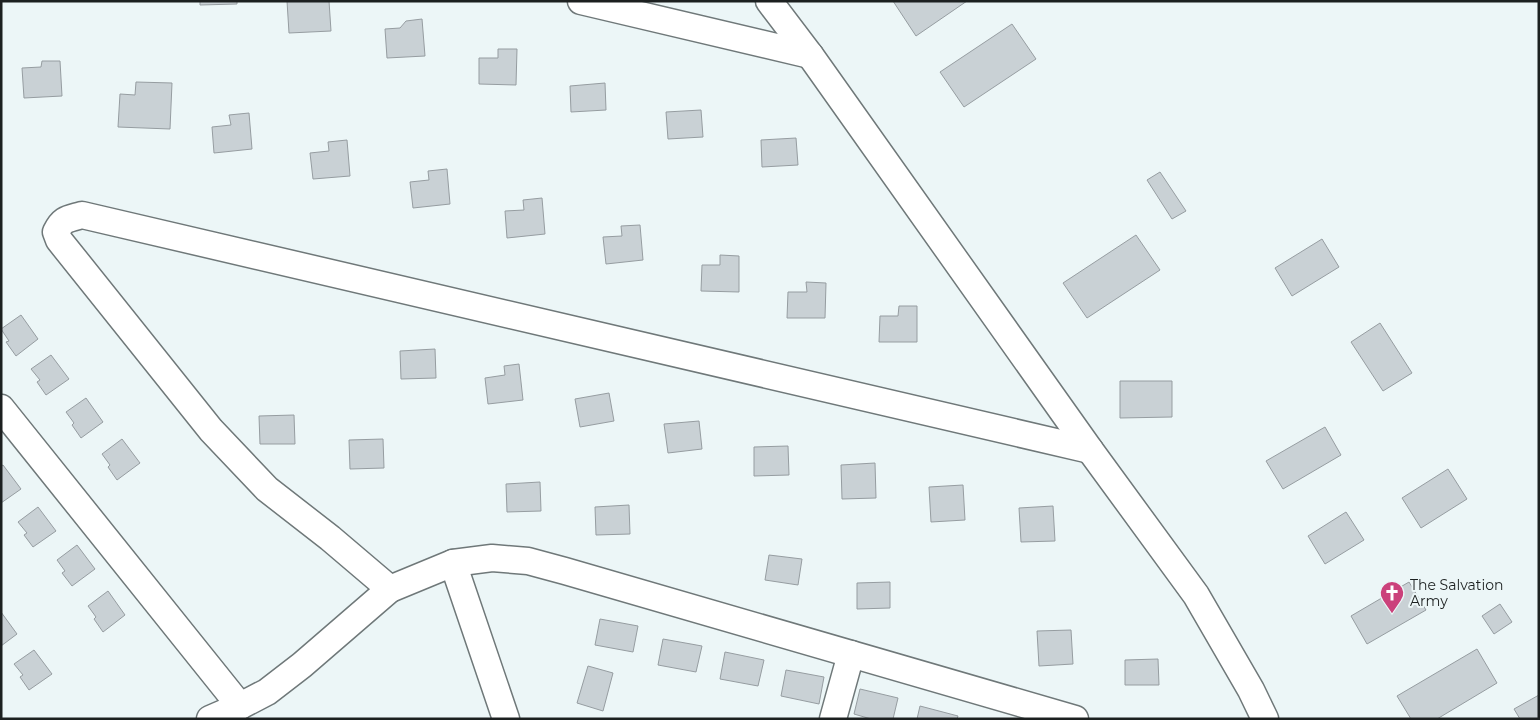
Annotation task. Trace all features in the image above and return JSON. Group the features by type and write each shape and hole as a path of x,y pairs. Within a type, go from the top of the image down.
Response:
{"street":[{"path":"581,1 810,55"},
{"path":"776,4 810,55 1090,450 1196,595 1251,690 1265,719"},
{"path":"390,589 330,538 267,489 211,430 59,240 56,232 61,222 68,218 82,216 1090,450"},
{"path":"1,408 240,706"},
{"path":"210,719 267,692 302,665 390,589 453,563 492,558 528,561 1074,719"},
{"path":"453,563 506,719"},
{"path":"833,719 851,654"}],"building":[{"path":"200,1 237,1 237,4 200,5"},
{"path":"287,1 329,1 331,31 289,33"},
{"path":"893,1 967,1 916,36"},
{"path":"422,19 425,56 387,58 385,29 400,28 406,21"},
{"path":"1012,24 1036,59 964,107 940,72"},
{"path":"498,49 517,49 516,85 479,84 479,58 498,58"},
{"path":"42,61 60,61 62,96 24,98 22,68 41,67"},
{"path":"136,82 172,83 170,129 118,127 120,94 135,95"},
{"path":"605,83 606,110 571,112 570,86"},
{"path":"701,110 703,137 668,139 666,112"},
{"path":"249,113 252,149 214,153 212,127 231,125 229,115"},
{"path":"796,138 798,165 762,167 761,140"},
{"path":"347,140 350,176 313,179 310,153 329,151 328,142"},
{"path":"447,169 450,204 413,208 410,182 429,180 428,171"},
{"path":"1160,172 1186,211 1172,219 1147,180"},
{"path":"542,198 545,234 507,238 505,211 524,210 523,200"},
{"path":"640,225 643,260 606,264 603,237 622,236 621,226"},
{"path":"1136,235 1160,270 1087,318 1063,283"},
{"path":"1322,239 1339,267 1292,296 1275,268"},
{"path":"720,255 739,256 739,292 701,291 702,265 720,265"},
{"path":"806,282 826,283 825,318 787,318 788,292 807,292"},
{"path":"899,306 917,306 917,342 879,342 880,316 898,316"},
{"path":"21,315 38,339 16,356 6,342 9,341 1,329"},
{"path":"1380,323 1412,373 1383,391 1351,342"},
{"path":"435,349 436,378 401,379 400,351"},
{"path":"51,355 69,379 46,395 37,382 40,380 31,369"},
{"path":"519,364 523,400 488,404 485,378 505,375 504,366"},
{"path":"1120,381 1172,381 1172,417 1120,418"},
{"path":"609,393 614,421 580,427 575,399"},
{"path":"86,398 103,422 81,438 66,412"},
{"path":"294,415 295,444 260,444 259,416"},
{"path":"699,421 702,449 668,453 664,424"},
{"path":"1325,427 1341,455 1283,489 1266,461"},
{"path":"122,439 140,463 117,480 102,454"},
{"path":"383,439 384,468 350,469 349,440"},
{"path":"788,446 789,475 754,476 754,447"},
{"path":"875,463 876,498 842,499 841,465"},
{"path":"3,465 21,489 1,503 1,466"},
{"path":"1448,469 1467,499 1421,528 1402,498"},
{"path":"540,482 541,511 507,512 506,484"},
{"path":"963,485 965,520 931,522 929,487"},
{"path":"629,505 630,534 596,535 595,507"},
{"path":"1053,506 1055,541 1021,542 1019,508"},
{"path":"38,507 56,531 33,547 24,535 27,533 18,522"},
{"path":"1346,512 1364,540 1325,564 1308,536"},
{"path":"77,545 95,569 72,586 62,573 65,571 57,560"},
{"path":"769,555 802,559 798,585 765,580"},
{"path":"890,582 890,608 857,609 857,583"},
{"path":"1409,582 1426,610 1367,644 1351,616"},
{"path":"108,591 125,615 103,632 88,606"},
{"path":"1500,604 1512,622 1494,634 1482,616"},
{"path":"1,612 17,634 1,646"},
{"path":"600,619 638,626 633,652 595,645"},
{"path":"1071,630 1073,664 1039,666 1037,631"},
{"path":"663,639 702,646 696,672 658,665"},
{"path":"1477,649 1497,683 1437,719 1411,719 1397,696"},
{"path":"34,650 52,674 29,690 20,677 23,675 14,664"},
{"path":"725,652 764,660 758,686 720,679"},
{"path":"1158,659 1159,685 1125,685 1125,660"},
{"path":"588,666 613,673 603,711 577,703"},
{"path":"786,670 824,677 819,704 781,696"},
{"path":"860,689 898,698 893,719 871,719 854,714"},
{"path":"1539,695 1539,719 1520,719 1514,709"},
{"path":"920,706 958,716 957,719 917,719"}],"place":[{"name":"The Salvation Army","path":"1392,614"}]}
